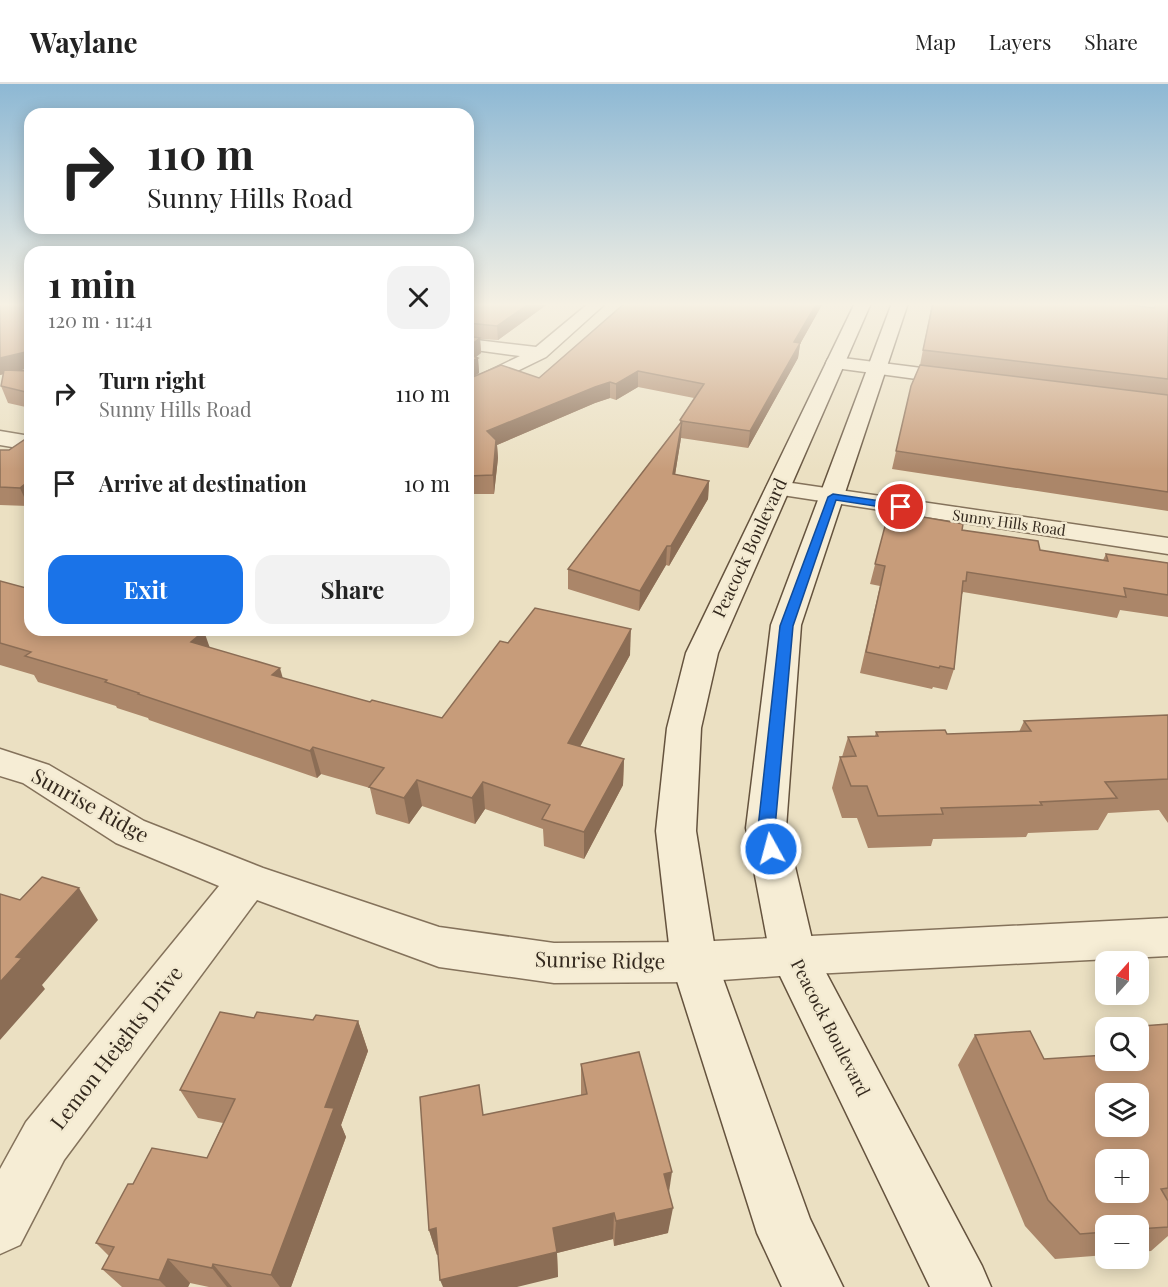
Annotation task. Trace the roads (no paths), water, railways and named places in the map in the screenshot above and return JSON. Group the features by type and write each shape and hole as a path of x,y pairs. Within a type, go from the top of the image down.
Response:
{"street":[{"path":"474,386 528,359"},
{"name":"Peacock Boulevard","path":"813,1287 786,1233 694,962 676,831 684,728 702,653 837,359"},
{"name":"Peacock Boulevard","path":"882,359 786,626 766,828 793,955 961,1287"},
{"path":"835,363 979,381"},
{"path":"0,438 24,442"},
{"name":"Sunny Hills Road","path":"778,489 1168,546"},
{"name":"Sunrise Ridge","path":"0,762 36,774 130,832 248,880 439,947 554,963 694,962 1168,937"},
{"name":"Lemon Heights Drive","path":"0,1225 45,1141 248,880"}]}
